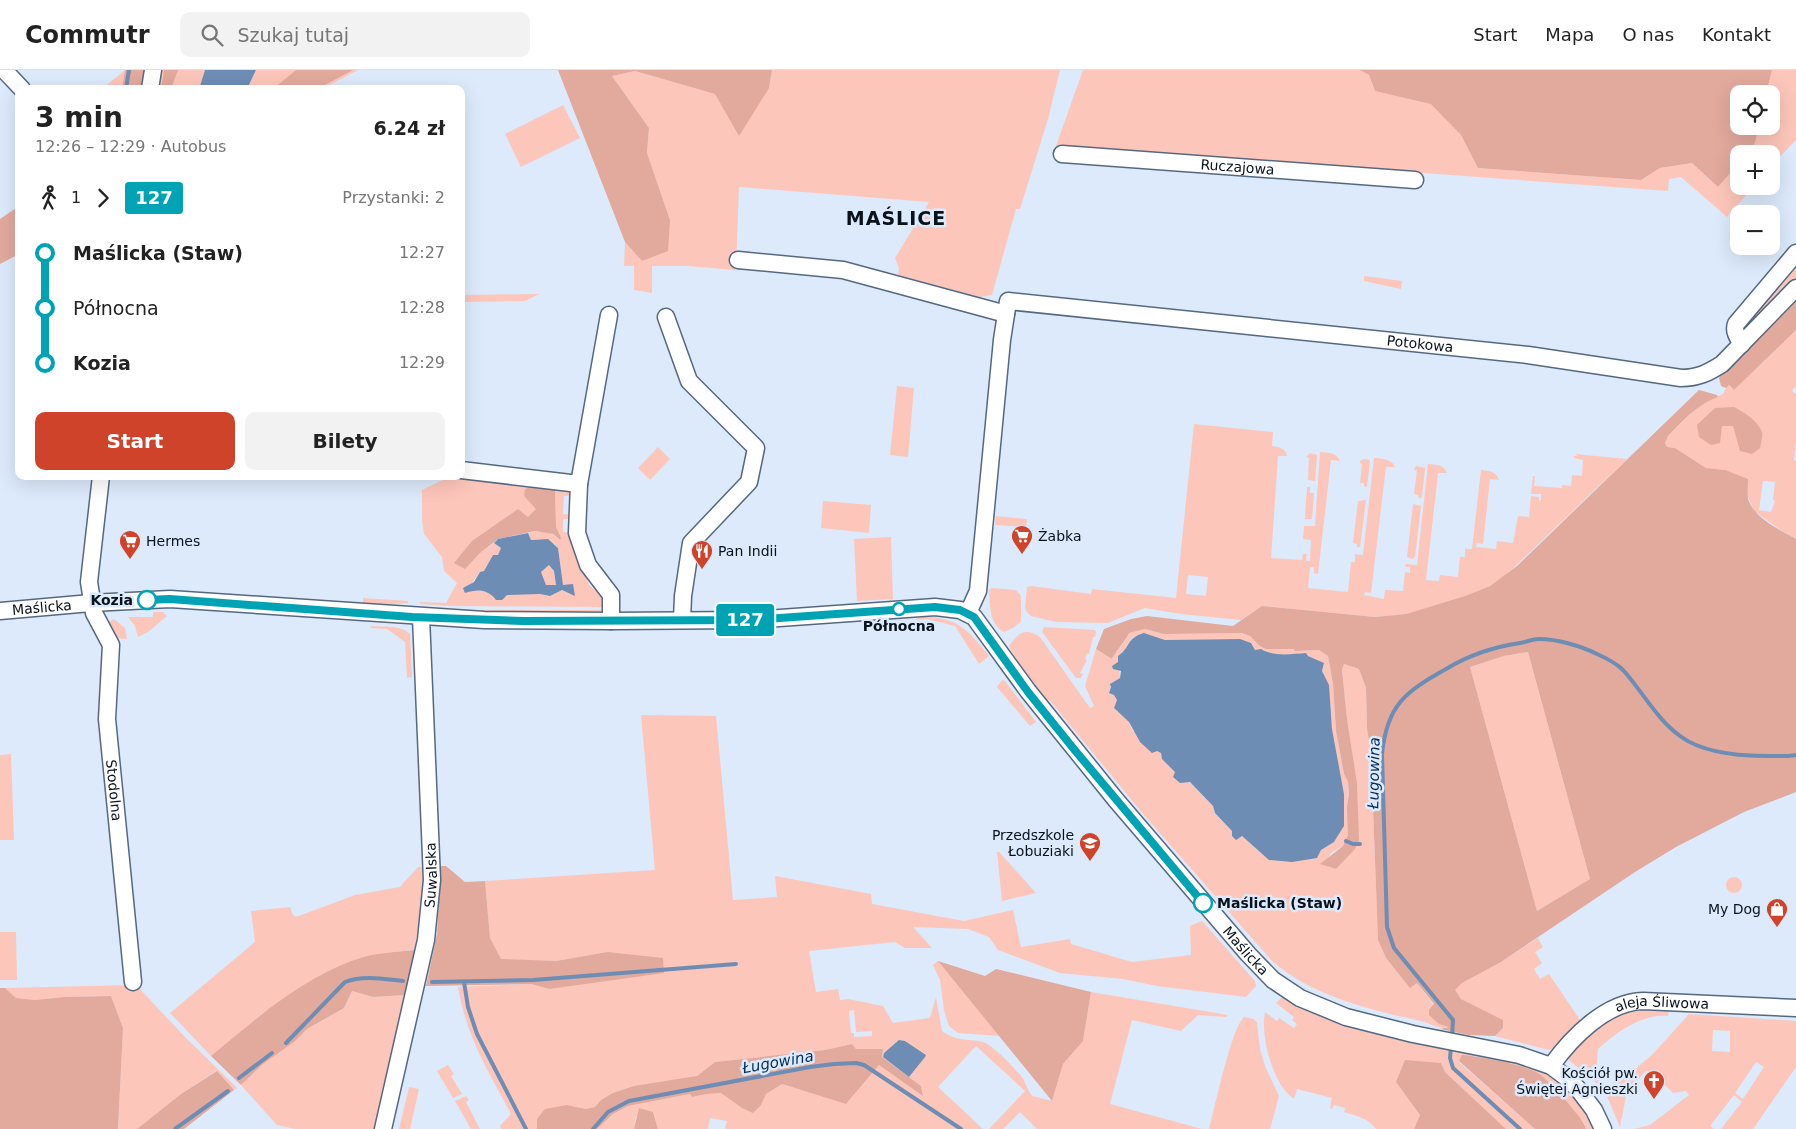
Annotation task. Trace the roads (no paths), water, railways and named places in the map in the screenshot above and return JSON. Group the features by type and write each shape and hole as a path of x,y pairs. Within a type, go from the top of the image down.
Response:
{"street":[{"path":"151,85 153,70"},
{"path":"4,75 17,85"},
{"name":"Ruczajowa","path":"1062,154 1415,180"},
{"path":"1742,344 1734,327 1796,253"},
{"path":"738,260 854,272 1007,307 978,591 968,613"},
{"name":"Potokowa","path":"1007,307 1528,355 1681,378 1695,378 1708,373 1722,364 1796,288"},
{"path":"609,315 579,484 577,533 588,565 611,594 611,621"},
{"path":"666,317 689,381 756,448 749,482 691,543 683,596 682,620"},
{"path":"465,470 579,484"},
{"path":"91,603 90,582 101,480"},
{"name":"Maślicka","path":"0,611 91,603 170,599 421,617 484,620 611,621 750,620 935,607 953,608 974,617 1028,692 1116,800 1248,954 1273,980 1300,998 1333,1012 1389,1028 1519,1055 1551,1066 1578,1088 1594,1110 1602,1129"},
{"name":"Stodolna","path":"91,603 100,627 111,645 107,719 133,982"},
{"name":"Suwalska","path":"383,1129 426,940 432,880 421,617"},
{"name":"aleja Śliwowa","path":"1551,1066 1563,1051 1601,1015 1628,1002 1643,1001 1796,1008"}],"water":[{"path":"205,70 256,70 249,85 200,85"},
{"path":"528,533 531,540 548,539 558,548 563,585 573,584 575,596 562,590 550,596 540,594 507,595 502,600 496,600 493,596 482,591 465,593 463,588 474,582 480,572 484,571 493,555 498,555 501,548 494,543 498,539","holes":["549,565 554,571 556,585 546,585 541,572"]},
{"path":"1144,633 1165,640 1240,639 1251,643 1255,650 1261,649 1277,654 1306,653 1308,656 1324,663 1322,671 1329,685 1332,729 1344,794 1344,826 1334,842 1321,850 1317,858 1292,862 1269,860 1242,836 1236,840 1232,836 1232,831 1215,813 1213,806 1190,782 1180,783 1173,777 1175,772 1162,759 1161,753 1157,751 1152,753 1140,742 1129,722 1114,708 1117,700 1114,695 1109,693 1110,684 1120,678 1121,671 1113,669 1112,666 1118,662 1118,656 1131,640"},
{"path":"899,1040 905,1041 926,1055 909,1077 883,1057 884,1053"}],"waterway":[{"path":"127,85 129,70"},
{"name":"Ługowina","path":"1452,1037 1453,1020 1394,948 1387,927 1382,754 1388,723 1400,702 1409,693 1455,664 1482,652 1534,639 1553,640 1584,648 1617,665 1664,722 1684,739 1696,745 1718,752 1742,755 1796,755"},
{"path":"1346,841 1360,844"},
{"path":"432,982 533,980 736,964"},
{"path":"286,1043 345,982 366,978 403,981"},
{"path":"464,982 468,1007 477,1034 526,1129"},
{"name":"Ługowina","path":"1451,1047 1450,1058 1453,1068 1520,1129"},
{"path":"239,1078 272,1053"},
{"name":"Ługowina","path":"593,1129 608,1112 629,1101 810,1067 856,1063 864,1065 961,1129"},
{"path":"175,1129 228,1091"}],"place":[{"name":"Żabka","path":"1022,555"},
{"name":"Hermes","path":"130,560"},
{"name":"Pan Indii","path":"702,570"},
{"name":"Kozia","path":"147,600"},
{"name":"Północna","path":"899,609"},
{"name":"Przedszkole Łobuziaki","path":"1090,862"},
{"name":"Maślicka (Staw)","path":"1203,903"},
{"name":"My Dog","path":"1777,928"},
{"name":"Kościół pw. Świętej Agnieszki","path":"1654,1100"}],"district":[{"name":"MAŚLICE","path":"896,218"}]}
